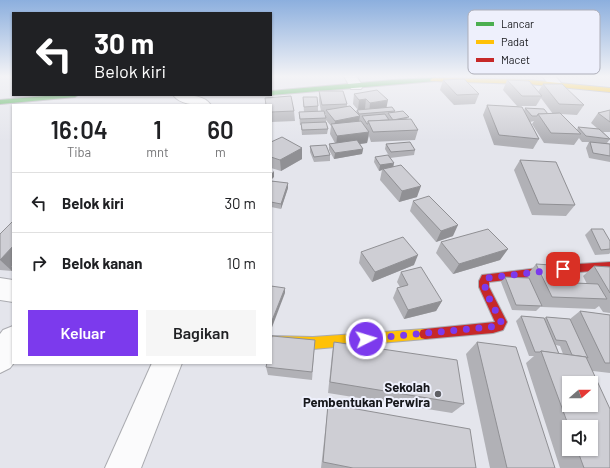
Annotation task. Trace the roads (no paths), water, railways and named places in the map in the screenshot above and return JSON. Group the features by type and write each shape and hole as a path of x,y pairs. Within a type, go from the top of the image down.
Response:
{"main road":[{"path":"0,102 45,98"},
{"path":"272,342 313,343 493,328 499,326 501,322 484,287 486,278 570,268 610,266"}],"street":[{"path":"187,98 202,104"},
{"path":"0,289 12,291"},
{"path":"0,358 12,341"},
{"path":"123,468 167,364"}],"place":[{"name":"Sekolah Pembentukan Perwira","path":"438,394"}]}
